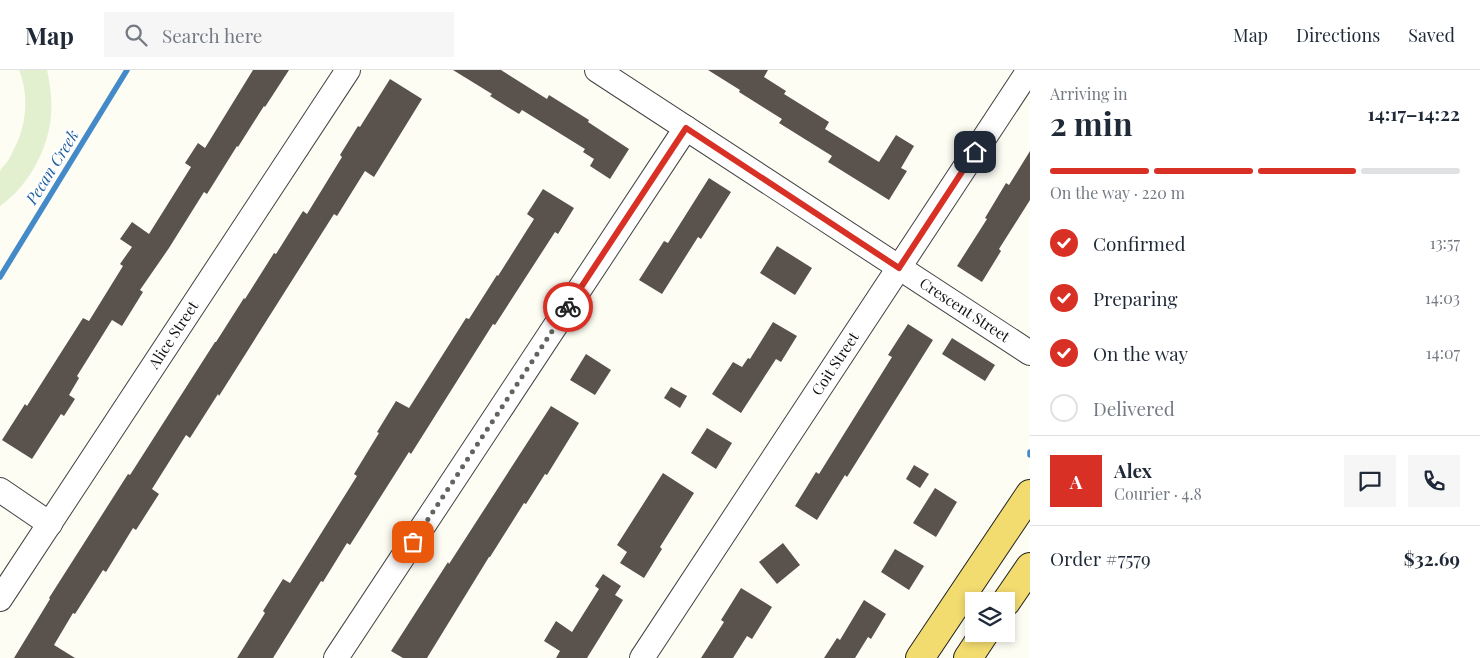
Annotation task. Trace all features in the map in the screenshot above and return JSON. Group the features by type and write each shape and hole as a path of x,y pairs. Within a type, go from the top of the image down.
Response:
{"main road":[{"path":"920,658 1030,494"},
{"path":"1013,592 1030,567"},
{"path":"968,658 979,642"}],"street":[{"name":"Alice Street","path":"0,599 348,70"},
{"name":"Crescent Street","path":"597,70 1030,353"},
{"name":"Coit Street","path":"642,658 1029,70"},
{"path":"336,658 686,128"},
{"path":"0,490 50,524"}],"green space":[{"path":"19,70 47,70 51,97 50,124 44,147 33,170 18,190 0,206 0,171 9,159 18,140 24,120 24,90"}],"building":[{"path":"253,70 289,70 207,194 204,192 140,290 143,292 122,326 112,320 77,376 79,378 69,395 75,399 64,416 61,414 32,459 2,440 25,404 27,406 83,318 89,321 123,266 120,264 132,247 120,239 132,222 149,234 191,167 185,163 198,143 205,148"},
{"path":"453,70 501,70 547,99 549,95 589,120 588,122 629,149 610,179 590,166 594,159 583,152 585,149 522,110 519,114 490,96 492,94"},
{"path":"708,70 768,70 764,77 786,91 784,94 829,122 825,129 879,162 896,135 914,146 901,168 907,171 889,200 828,162 832,156 779,123 782,119"},
{"path":"390,79 422,99 374,177 365,171 337,216 334,214 219,396 218,394 190,438 186,435 152,489 159,494 136,530 133,528 106,572 103,570 75,614 73,613 54,645 75,658 14,658 49,598 128,474 130,475 274,253 276,254 303,211 307,214 342,157 340,155"},
{"path":"1030,151 1030,200 999,249 1001,251 982,282 957,266 987,219 985,218 1006,183 1009,185"},
{"path":"709,178 731,192 701,239 698,237 662,294 639,280 664,241 668,243"},
{"path":"543,189 574,208 558,234 555,232 495,325 493,324 411,454 409,452 350,545 347,543 323,582 321,581 273,658 237,658 265,613 263,611 283,579 290,583 357,476 354,474 396,401 409,408 466,318 469,319 498,276 534,219 527,214"},
{"path":"777,246 812,268 795,295 760,273"},
{"path":"773,322 797,336 781,362 776,359 741,413 712,394 733,362 742,367 748,358 750,359"},
{"path":"908,324 933,340 847,477 845,475 817,520 795,506 816,472 819,474 892,357 888,355"},
{"path":"952,338 995,365 985,381 942,354"},
{"path":"586,354 611,370 595,395 570,380"},
{"path":"671,387 687,396 680,408 664,398"},
{"path":"551,406 579,423 547,475 545,474 526,504 524,503 427,658 403,658 391,651 448,562 449,564"},
{"path":"707,428 732,443 716,469 691,453"},
{"path":"914,465 929,474 920,488 906,479"},
{"path":"663,473 694,493 660,547 662,549 644,578 620,563 627,552 617,545"},
{"path":"935,488 957,502 936,537 913,523"},
{"path":"783,543 800,565 777,584 759,562"},
{"path":"895,549 924,566 909,590 881,572"},
{"path":"603,574 621,586 615,595 623,600 587,658 556,658 560,651 544,641 556,621 572,632 599,589 595,586"},
{"path":"741,588 772,607 752,639 747,636 733,658 701,658 724,622 721,620"},
{"path":"864,600 886,614 871,639 868,637 855,658 824,658 837,638 840,640"}],"waterway":[{"name":"Pecan Creek","path":"0,277 127,70"}],"way so far":[{"path":"413,542 568,307"}],"route":[{"path":"568,307 686,128 899,268 975,152"}]}
